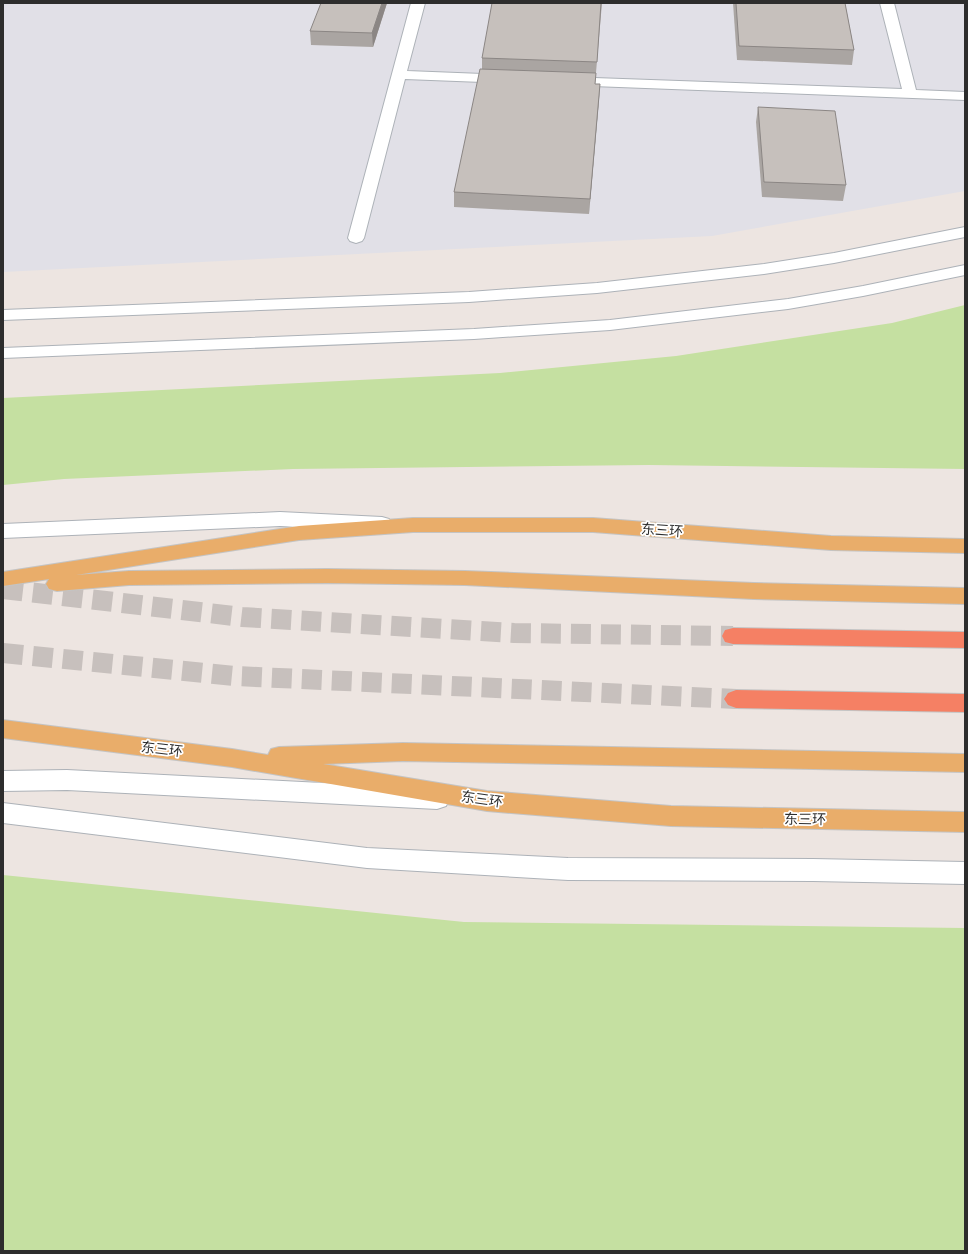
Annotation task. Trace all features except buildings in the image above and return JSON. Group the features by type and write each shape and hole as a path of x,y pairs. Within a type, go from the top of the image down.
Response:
{"highway":[{"path":"733,636 965,640"},
{"path":"736,699 965,703"}],"main road":[{"name":"东三环","path":"3,579 299,533 413,525 593,525 831,542 965,546"},
{"path":"3,589 129,578 327,576 465,578 754,591 965,596"},
{"name":"东三环","path":"3,729 232,758 488,801 671,816 965,822"},
{"path":"232,758 403,752 965,763"}],"street":[{"path":"356,238 418,3"},
{"path":"887,3 910,93"},
{"path":"399,75 519,79"},
{"path":"551,80 965,96"},
{"path":"3,315 453,298 597,288 764,269 834,258 965,232"},
{"path":"3,353 466,334 610,325 788,304 863,291 965,270"},
{"path":"3,532 280,519 413,525"},
{"path":"3,782 67,780 488,801"},
{"path":"3,812 367,858 568,869 813,870 965,873"}],"shaded area":[{"path":"3,3 965,3 965,191 712,236 3,272"}],"green space":[{"path":"965,305 965,469 649,465 293,469 64,479 3,485 3,398 500,373 676,356 892,323"},
{"path":"3,875 464,922 965,928 965,1251 3,1251"}],"tunnel":[{"path":"3,589 242,617 514,633 733,636"},
{"path":"3,653 235,676 736,699"}]}
